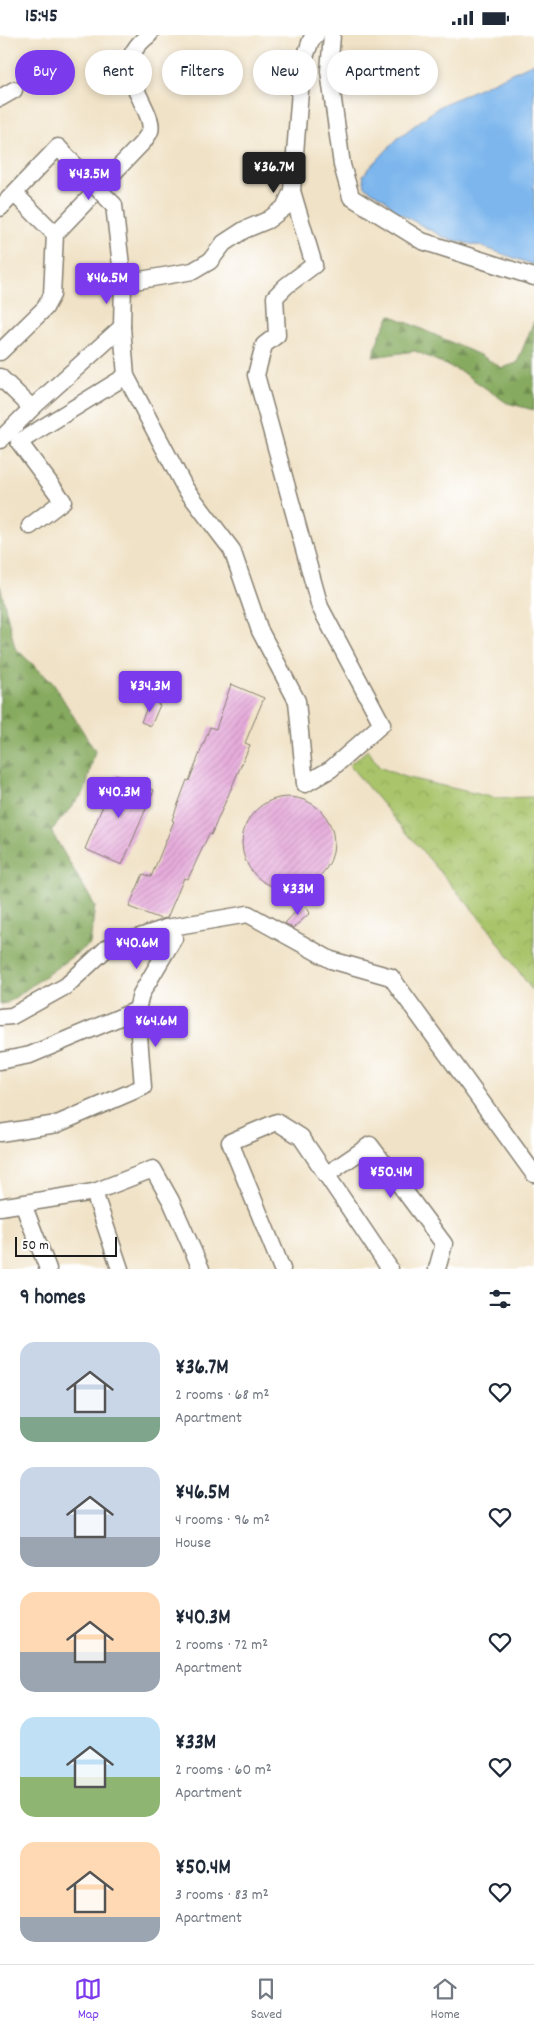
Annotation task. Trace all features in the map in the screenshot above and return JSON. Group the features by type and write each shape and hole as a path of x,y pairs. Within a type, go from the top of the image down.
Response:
{"street":[{"path":"0,352 45,308 52,295 55,234 144,141 150,131 150,121 129,67 131,54 140,42 150,35"},
{"path":"122,283 193,271 210,261 224,243 237,234 268,220 284,208 292,191 302,67 311,40 316,35"},
{"path":"332,35 329,71 342,165 351,197 422,241 534,277"},
{"path":"0,208 58,147 114,205 122,283 122,327 126,376 185,489 232,551 260,631 297,701 305,784 331,769 382,724 320,607 256,375 264,345 277,335 275,297 286,286 314,265 292,191"},
{"path":"15,193 55,234"},
{"path":"0,440 32,408 122,327"},
{"path":"30,527 63,501 19,442 126,376"},
{"path":"0,377 32,408"},
{"path":"0,1017 12,1016 66,985 107,948 166,927 248,914 332,960 391,977 534,1174"},
{"path":"0,1133 57,1124 143,1087 137,1010 141,994 174,938 166,927"},
{"path":"0,1061 30,1055 137,1010"},
{"path":"282,1269 230,1142 277,1122 301,1137 390,1269"},
{"path":"326,1175 370,1145 444,1244 437,1269"},
{"path":"0,1207 23,1205 94,1192 153,1169 171,1201 201,1269"},
{"path":"94,1192 120,1269"},
{"path":"23,1205 48,1269"}],"green space":[{"path":"390,315 482,356 502,368 517,363 534,321 534,410 507,403 462,372 415,351 373,357 379,337"},
{"path":"0,585 15,648 53,683 95,751 85,791 51,831 95,906 90,944 7,1003 0,1004"},
{"path":"368,750 379,767 404,777 495,798 534,797 534,993 489,929 349,765"}],"water":[{"path":"534,63 534,265 483,247 445,238 395,211 386,200 365,187 363,175 398,138 440,106"}],"building":[{"path":"231,684 264,698 245,743 250,745 211,835 209,834 188,879 184,878 167,918 161,919 129,907 143,874 151,877 174,821 172,820 187,780 189,781 210,727 216,729"},
{"path":"150,700 160,705 151,726 141,722"},
{"path":"116,774 154,790 122,865 85,849"},
{"path":"279,797 297,797 314,804 327,817 334,834 334,852 327,869 314,882 297,889 279,889 262,882 249,869 242,852 242,834 249,817 262,804"},
{"path":"304,903 310,913 293,928 285,923"}]}
